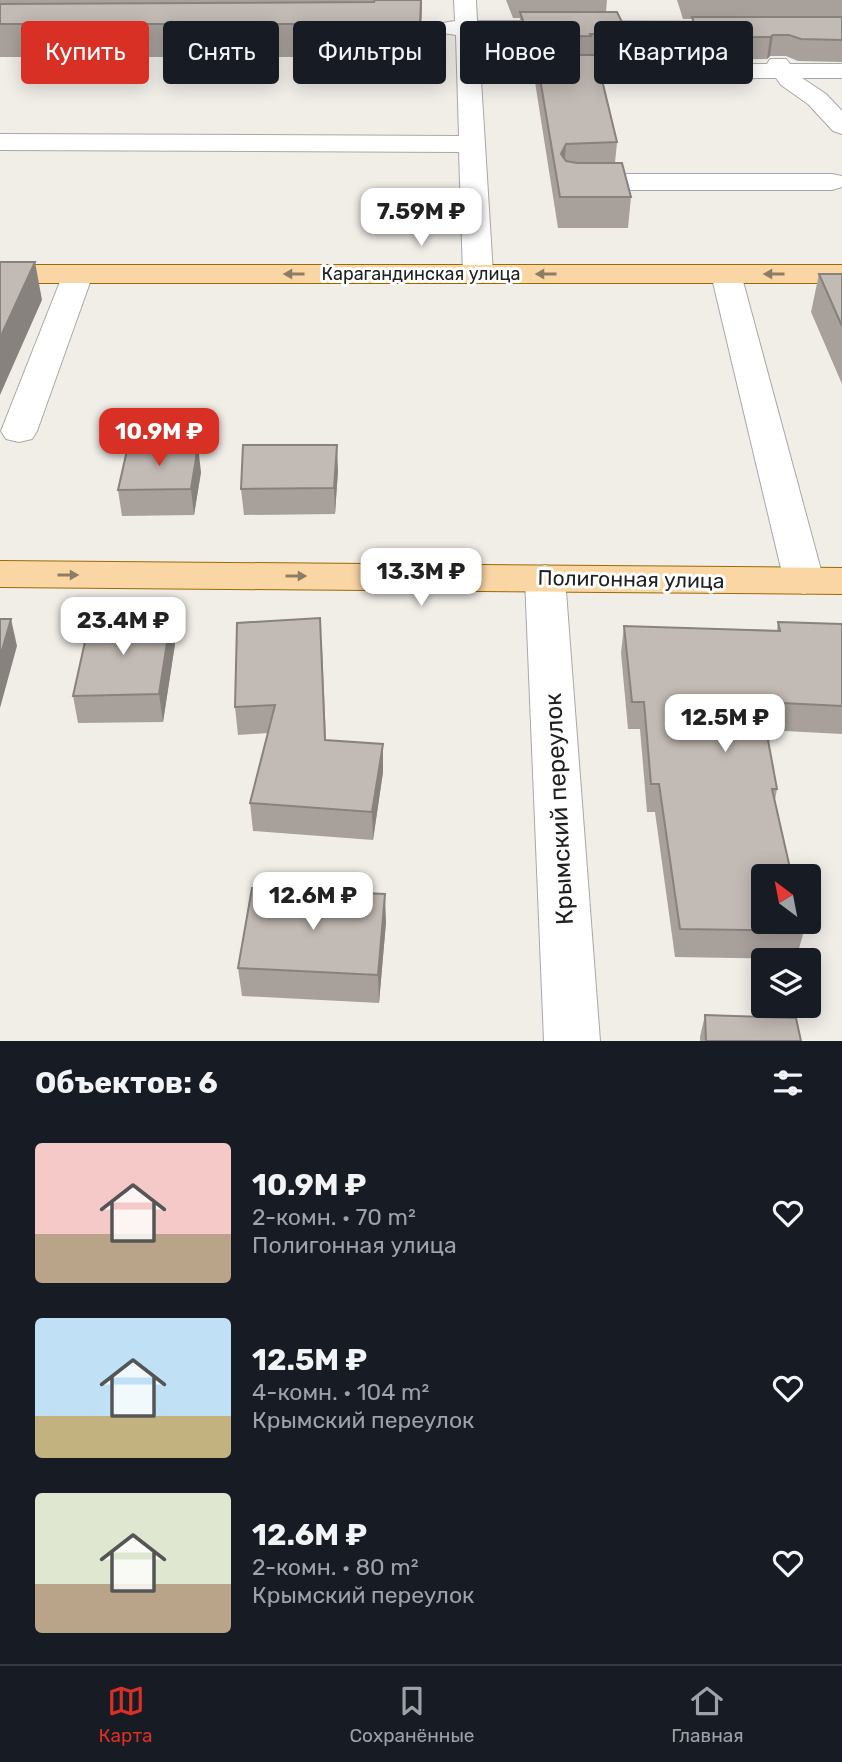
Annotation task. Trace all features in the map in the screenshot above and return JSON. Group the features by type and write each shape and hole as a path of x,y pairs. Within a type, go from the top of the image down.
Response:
{"main road":[{"name":"Карагандинская улица","path":"0,274 842,274"},
{"name":"Полигонная улица","path":"0,574 823,581"}],"street":[{"path":"460,36 458,28 465,0"},
{"path":"458,28 842,29"},
{"path":"758,29 782,72 817,99 842,126"},
{"path":"580,72 842,71"},
{"path":"470,84 478,274"},
{"path":"0,142 472,144"},
{"path":"575,182 839,188"},
{"path":"19,431 78,274"},
{"path":"726,274 823,581"},
{"name":"Крымский переулок","path":"545,578 572,1041"}],"building":[{"path":"421,0 420,21 293,21 293,24 279,24 279,21 163,21 163,24 149,24 149,21 21,21 21,24 0,24 0,4"},
{"path":"520,12 617,12 622,21 594,21 594,34 580,36 580,21 523,21"},
{"path":"692,17 842,17 842,40 801,39 789,35 753,37 753,21 693,21"},
{"path":"580,55 594,55 594,84 603,84 617,142 566,144 561,154 566,161 577,163 622,163 631,197 560,197 541,84 580,84"},
{"path":"0,262 35,262 0,338"},
{"path":"819,274 842,274 842,326"},
{"path":"243,445 337,445 334,488 241,489"},
{"path":"128,446 198,446 191,489 118,490"},
{"path":"171,617 159,694 73,696 90,619"},
{"path":"320,618 325,740 383,744 372,812 250,803 275,705 235,707 237,623"},
{"path":"0,619 11,619 0,657"},
{"path":"778,622 842,624 842,706 761,702 777,789 772,789 789,864 751,864 751,930 680,929 659,784 651,784 644,702 632,702 624,626 780,631"},
{"path":"252,888 385,894 378,975 238,968"},
{"path":"705,1015 796,1018 801,1041 706,1041"}]}
